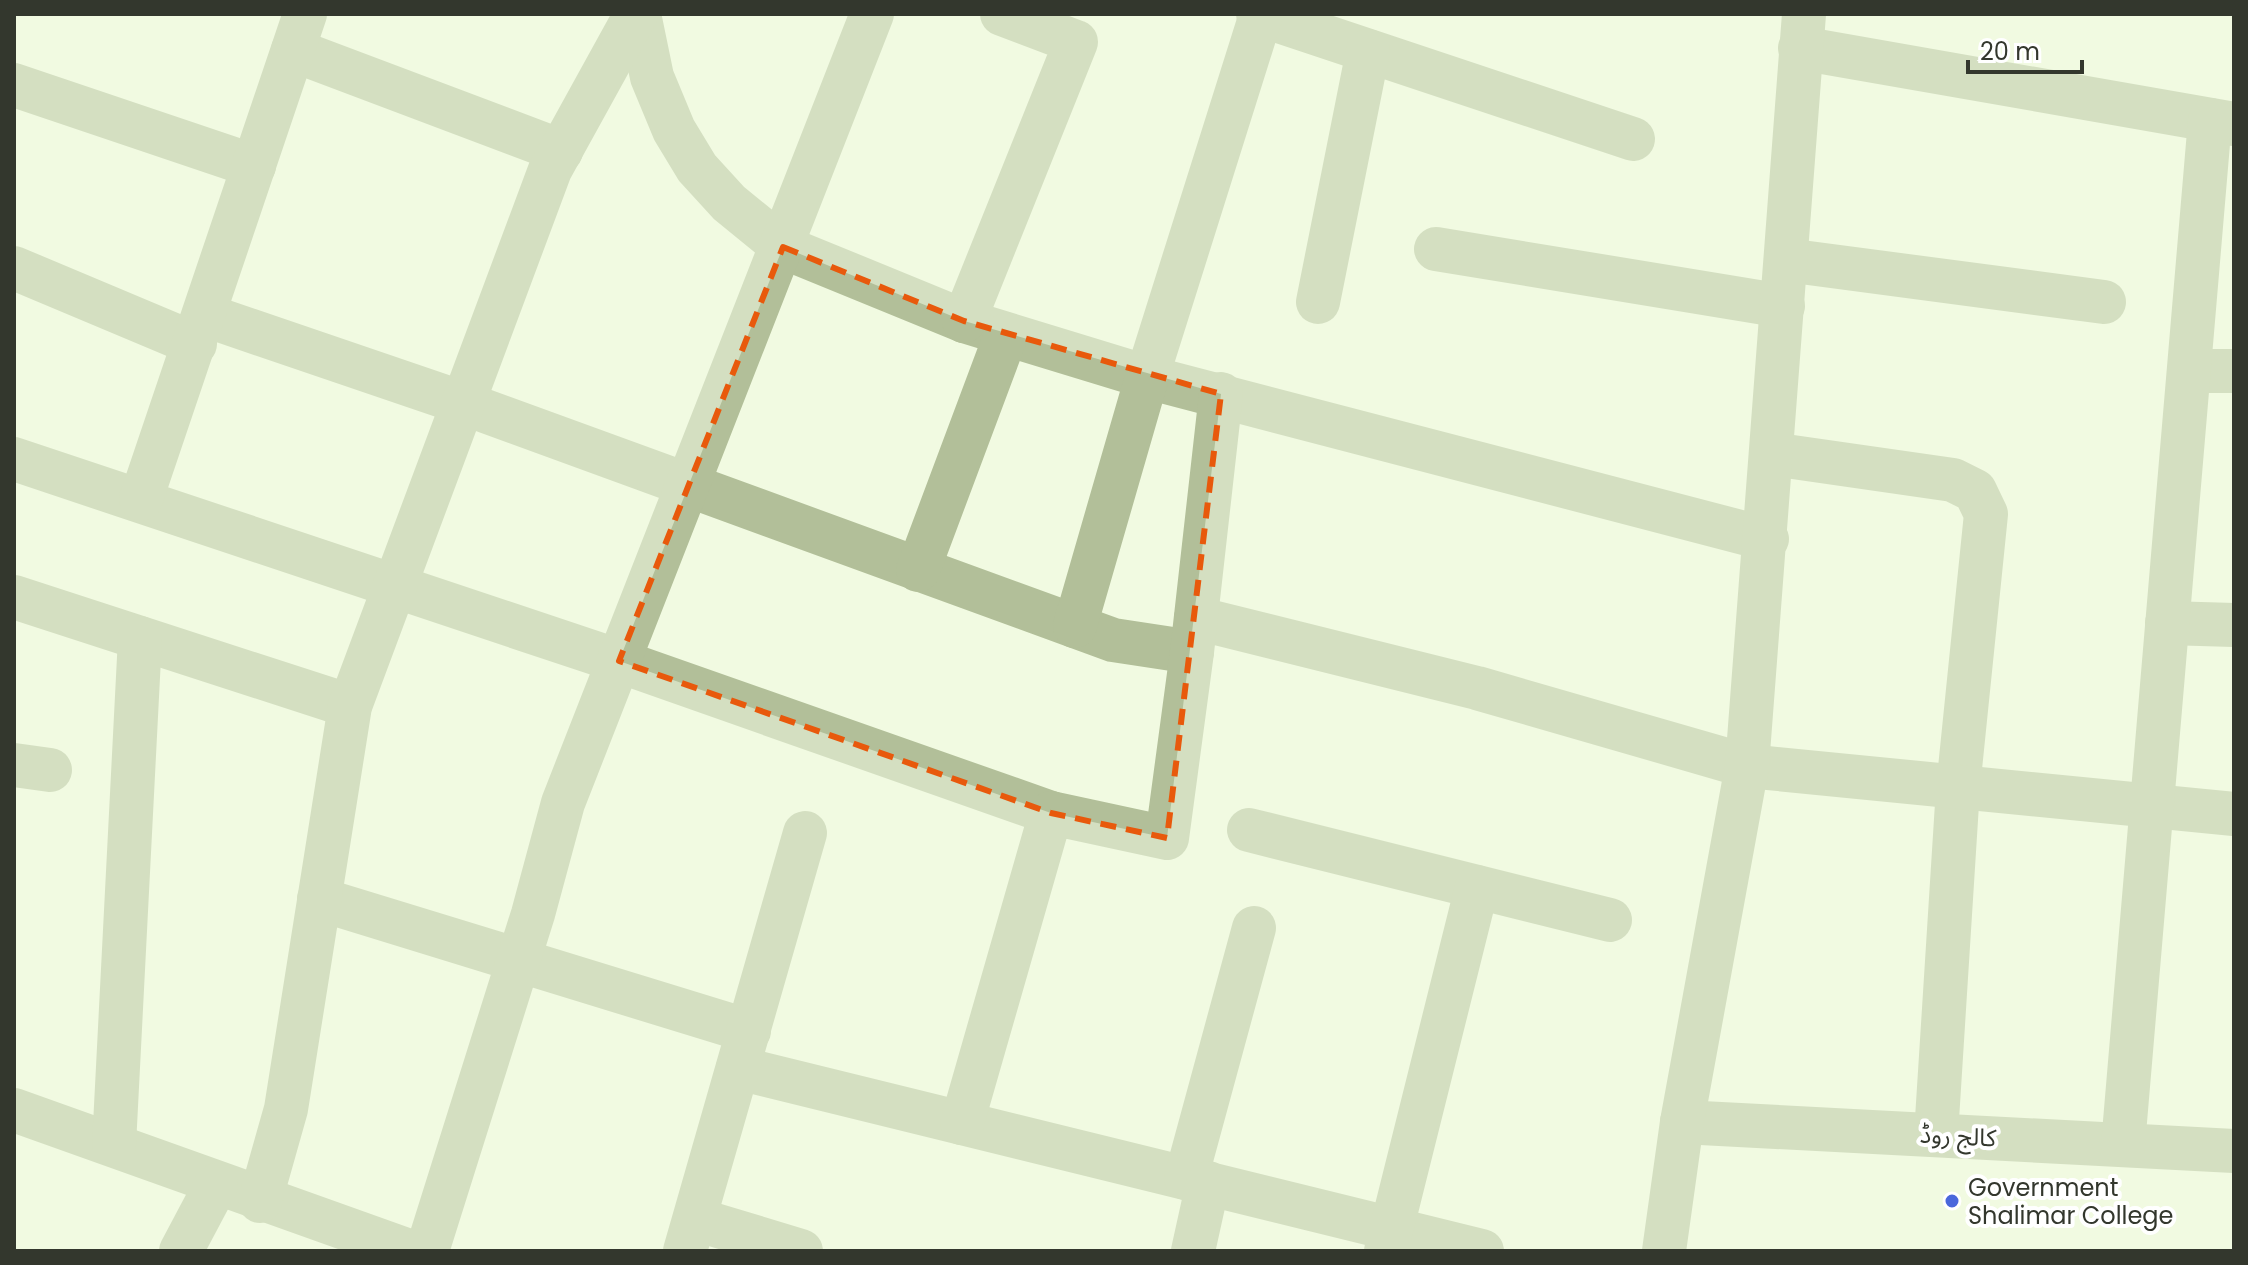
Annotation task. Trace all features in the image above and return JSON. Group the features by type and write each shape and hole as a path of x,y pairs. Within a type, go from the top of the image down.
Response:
{"street":[{"path":"260,1201 286,1109 350,706 550,170 638,14"},
{"path":"638,14 652,77 674,130 697,168 729,203 783,247 964,321 1147,377 1767,539"},
{"path":"427,1251 519,961 563,803 872,14"},
{"path":"964,321 1076,42 1002,14"},
{"path":"1075,626 1147,377 1274,17 1633,139"},
{"path":"1664,1251 1682,1122 1747,766 1767,539 1802,31 2222,122 2189,371 2123,1145"},
{"path":"141,499 299,32 561,151"},
{"path":"1318,302 1368,51"},
{"path":"14,85 254,166"},
{"path":"1436,249 1783,306"},
{"path":"1786,260 2104,302"},
{"path":"14,268 200,329 463,403 1113,640 1194,635 1477,688 1747,766 2234,814"},
{"path":"918,570 1006,335"},
{"path":"2189,371 2234,371"},
{"path":"14,459 619,661 1051,813 1167,838 1221,394"},
{"path":"1772,454 1953,480 1975,491 1986,514 1958,788 1936,1135"},
{"path":"14,597 350,706"},
{"path":"2167,623 2234,625"},
{"path":"114,1145 140,638"},
{"path":"962,1123 1051,813"},
{"path":"1249,830 1610,920"},
{"path":"801,1251 690,1235 805,833"},
{"path":"1388,1240 1477,887"},
{"path":"319,899 519,961 743,1050 962,1123 1197,1181 1388,1240 1482,1251"},
{"path":"1193,1251 1197,1181 1254,928"},
{"path":"14,1110 260,1201 409,1251"},
{"name":"کالج روڈ","path":"1682,1122 2234,1151"},
{"path":"181,1251 216,1185"}],"highlighted area":[{"path":"783,247 964,321 1221,394 1167,838 1051,813 619,661"}],"place":[{"name":"Government Shalimar College","path":"1952,1201"}]}
